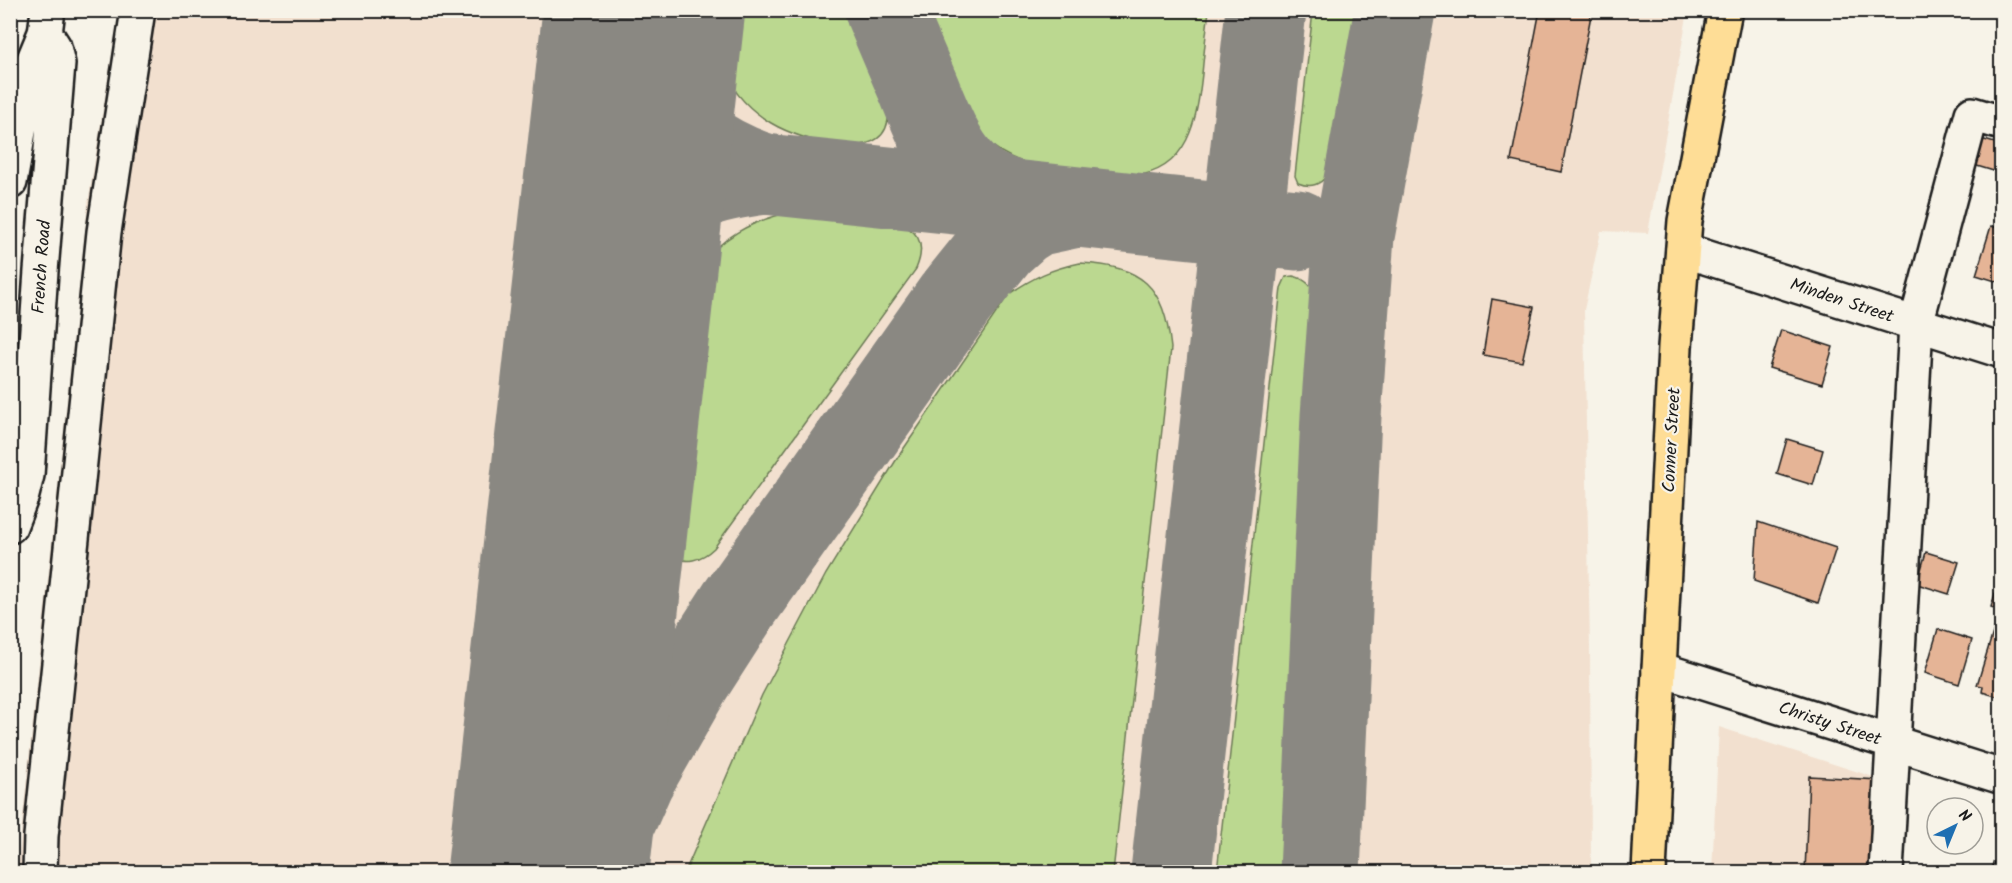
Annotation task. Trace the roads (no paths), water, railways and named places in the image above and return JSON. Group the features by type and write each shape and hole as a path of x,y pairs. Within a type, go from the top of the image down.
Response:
{"main road":[{"name":"Conner Street","path":"1649,873 1675,347 1685,221 1725,10"}],"street":[{"path":"40,873 41,836 104,232 138,10"},
{"path":"10,182 30,69 46,22"},
{"name":"French Road","path":"10,526 27,475 58,64 46,22"},
{"path":"1886,873 1917,324 1972,114 2001,123"},
{"name":"Minden Street","path":"1683,250 2001,351"},
{"name":"Christy Street","path":"1659,669 2001,777"}]}
